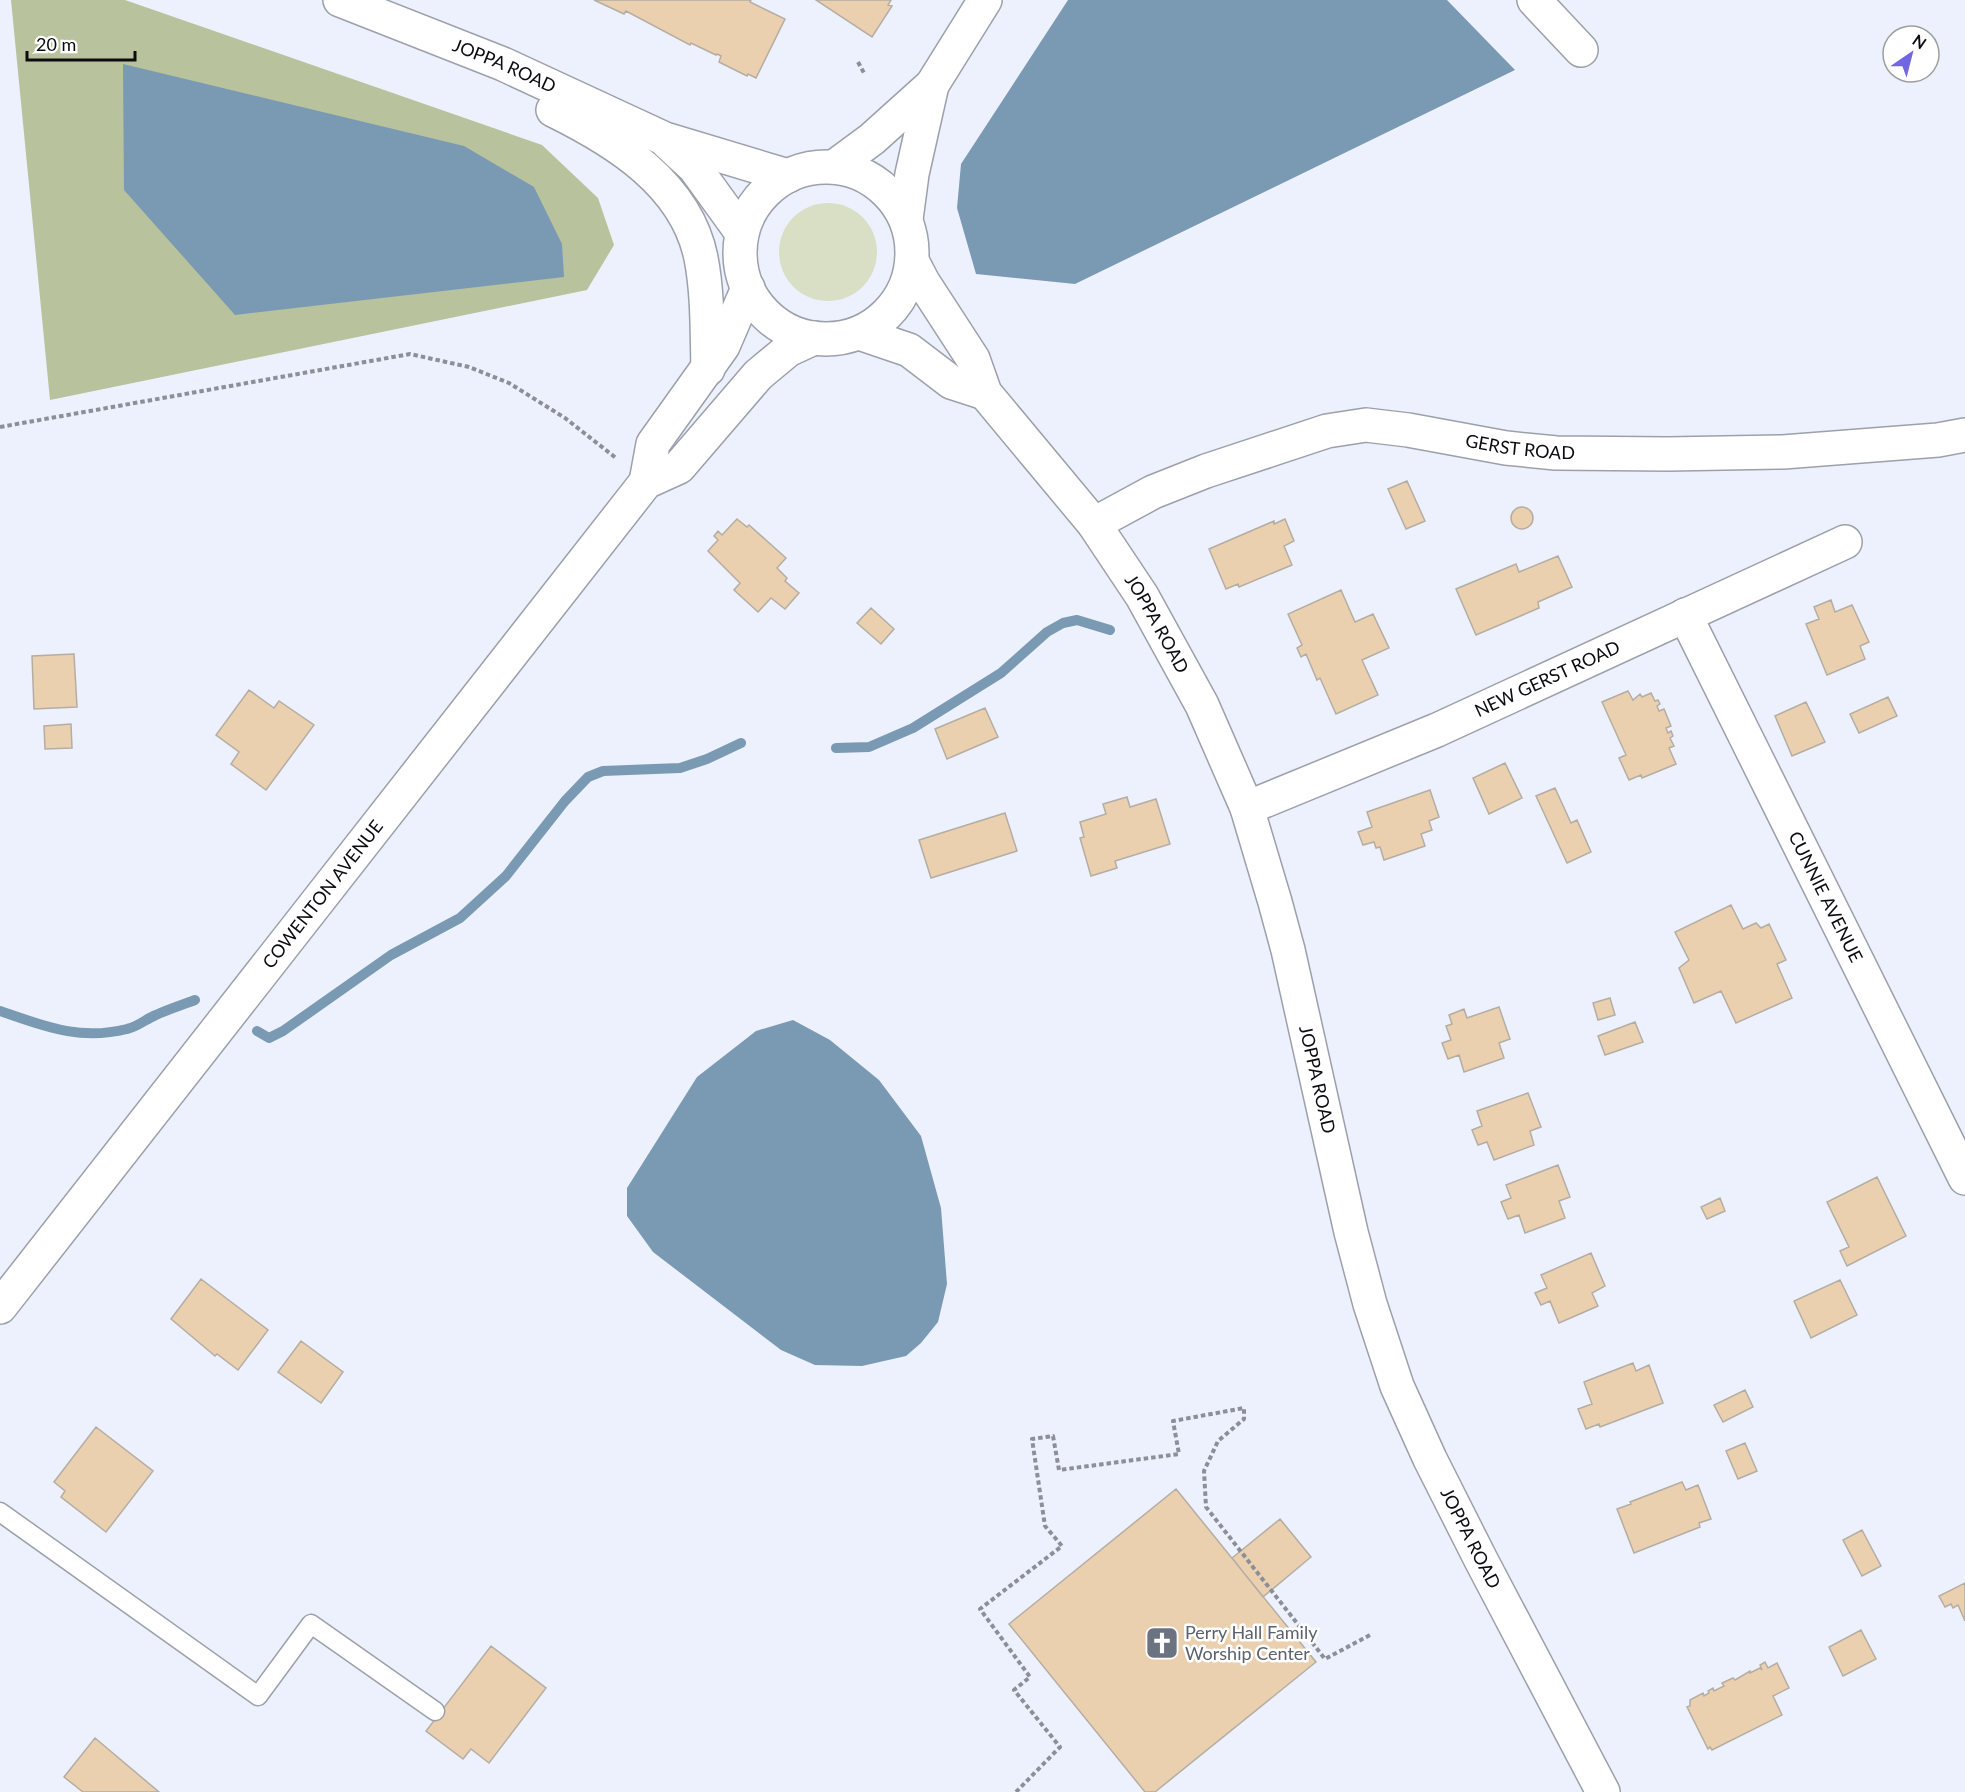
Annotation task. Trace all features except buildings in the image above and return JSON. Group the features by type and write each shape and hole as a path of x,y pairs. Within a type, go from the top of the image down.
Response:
{"street":[{"name":"JOPPA ROAD","path":"340,0 503,64 665,139 788,176"},
{"path":"834,167 872,139 932,86 985,0"},
{"path":"1534,0 1581,50"},
{"path":"503,64 510,90 614,144 653,175 675,199 690,225 701,256 708,369"},
{"path":"906,219 912,174 932,86"},
{"name":"JOPPA ROAD","path":"665,139 695,168 742,233"},
{"name":"JOPPA ROAD","path":"834,167 856,172 876,183 893,199 906,219 911,239 912,261 907,284 896,304 880,321 859,333 829,339 814,338 787,329 764,312 748,288 740,261 742,233 752,210 767,190 788,176 810,168 834,167"},
{"name":"JOPPA ROAD","path":"912,261 973,359 985,393 1094,524 1142,596 1202,705 1247,808 1288,950 1351,1232 1370,1304 1397,1386 1430,1460 1603,1792"},
{"name":"COWENTON AVENUE","path":"646,482 652,444 723,346 748,288"},
{"path":"859,333 909,350 951,382 985,393"},
{"name":"COWENTON AVENUE","path":"0,1307 646,482 679,466 758,375 788,350 814,338"},
{"name":"GERST ROAD","path":"1094,524 1153,492 1206,471 1327,431 1366,425 1408,430 1506,448 1556,453 1783,452 1938,440 1965,435"},
{"name":"NEW GERST ROAD","path":"1247,808 1437,730 1845,542"},
{"name":"CUNNIE AVENUE","path":"1685,615 1965,1178"}],"lane":[{"path":"0,1512 258,1696 311,1624 435,1711"}],"path":[{"path":"858,62 864,73"},
{"path":"0,427 410,354 469,367 509,383 565,418 646,482"},
{"path":"1016,1792 1060,1747 1014,1690 1029,1677 980,1609 1062,1546 1045,1526 1032,1439 1053,1436 1059,1470 1179,1454 1173,1421 1244,1408 1244,1419 1218,1442 1204,1471 1206,1507 1325,1659 1370,1635"}],"green space":[{"path":"11,0 125,0 542,145 598,198 614,245 587,290 50,400"},
{"path":"828,203 847,206 863,217 874,233 877,252 874,271 863,287 847,298 828,301 809,298 793,287 782,271 779,252 782,233 793,217 809,206"}],"water":[{"path":"1068,0 1447,0 1515,70 1075,284 976,274 957,208 961,164"},
{"path":"123,64 464,146 534,187 562,244 564,277 235,315 124,190"},
{"path":"793,1020 830,1040 879,1080 921,1136 941,1208 947,1284 938,1322 921,1343 906,1356 862,1366 815,1365 781,1350 653,1252 627,1216 627,1188 697,1077 756,1031"}],"waterway":[{"path":"836,748 869,747 913,728 1001,673 1047,632 1063,623 1077,620 1110,630"},
{"path":"257,1031 269,1038 283,1031 391,955 460,918 506,876 565,801 588,777 603,771 680,768 707,759 741,743"},
{"path":"0,1011 62,1030 93,1033 131,1028 195,1000"}],"place":[{"name":"Perry Hall Family Worship Center","path":"1162,1643"}]}
